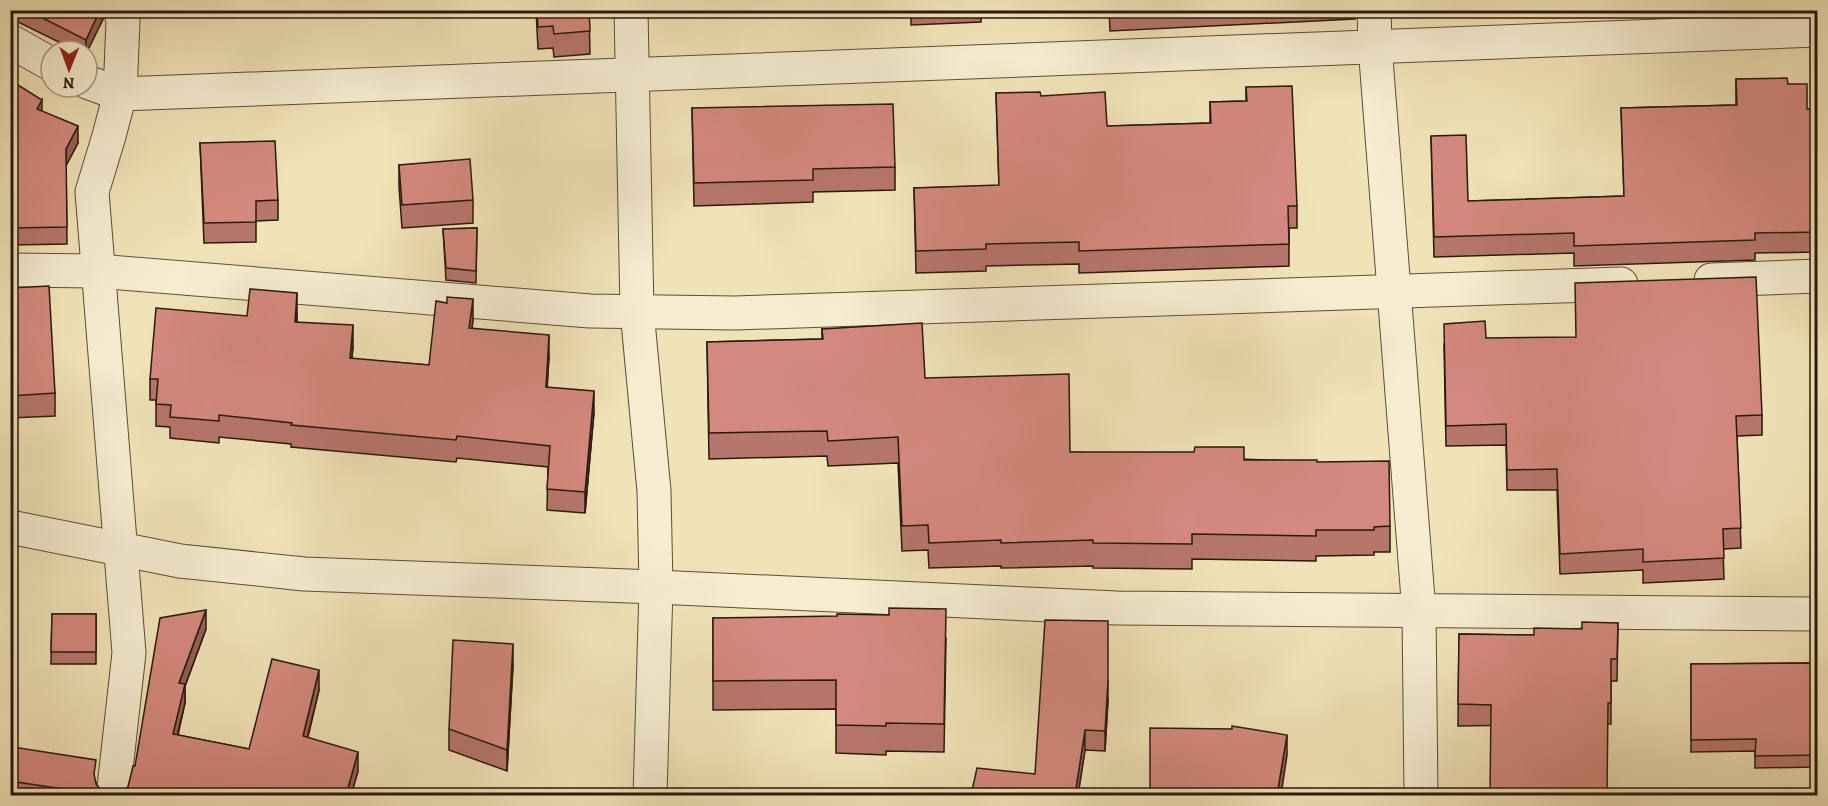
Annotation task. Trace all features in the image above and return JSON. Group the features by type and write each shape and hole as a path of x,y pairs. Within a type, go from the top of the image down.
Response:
{"street":[{"path":"113,795 129,653 92,192 110,136 120,94 123,21 120,10"},
{"path":"631,10 637,311 654,491 656,587 650,795"},
{"path":"1374,10 1419,612 1421,795"},
{"path":"99,86 120,94 1818,30"},
{"path":"10,41 39,57"},
{"path":"10,270 97,271 590,311 735,313 1818,276"},
{"path":"10,526 180,561 304,574 1117,608 1818,614"}],"building":[{"path":"27,10 100,10 86,39"},
{"path":"537,10 589,10 590,31 554,34 553,26 538,27"},
{"path":"1787,78 1788,84 1807,84 1807,109 1818,109 1818,232 1755,233 1755,240 1574,246 1574,233 1434,237 1431,136 1466,135 1468,201 1624,196 1621,108 1737,105 1736,79"},
{"path":"10,80 42,100 37,109 78,126 66,149 67,227 10,228"},
{"path":"1292,86 1297,206 1288,206 1289,244 1079,251 1079,242 986,244 986,249 916,251 914,188 999,185 996,93 1040,92 1041,96 1105,92 1107,126 1211,123 1210,102 1247,101 1246,87"},
{"path":"893,104 895,167 813,169 813,180 694,183 692,108"},
{"path":"275,141 278,200 256,201 256,222 204,223 200,143"},
{"path":"470,159 473,200 402,205 399,165"},
{"path":"477,228 476,271 446,268 443,229"},
{"path":"1756,277 1762,415 1736,416 1741,528 1723,529 1724,558 1643,562 1643,549 1560,554 1557,469 1507,470 1506,424 1446,426 1444,324 1485,321 1486,338 1576,337 1575,283"},
{"path":"49,286 55,393 10,396 10,288"},
{"path":"250,289 297,293 295,322 353,325 350,358 429,365 436,301 447,303 447,297 473,299 469,328 549,335 546,387 594,391 585,492 547,489 550,446 457,436 456,440 291,425 292,423 219,415 219,421 170,417 171,405 156,404 158,379 150,379 156,308 247,316"},
{"path":"922,323 925,378 1069,374 1070,452 1194,452 1195,447 1244,447 1244,460 1389,461 1390,526 1374,527 1374,530 1316,530 1316,536 1192,534 1192,544 1093,543 1093,540 929,543 928,525 902,526 898,437 828,441 827,431 709,433 707,342 823,339 822,329"},
{"path":"889,608 946,609 944,724 836,725 836,680 713,681 713,618 837,616 837,614 889,615"},
{"path":"206,610 179,683 185,684 173,734 249,749 272,659 319,670 303,736 358,752 346,795 110,795 121,793 128,787 133,766 135,766 160,618"},
{"path":"52,614 96,614 96,652 51,652"},
{"path":"1045,620 1108,621 1105,731 1085,730 1075,795 971,795 977,768 1035,774"},
{"path":"1582,622 1618,623 1617,659 1611,659 1611,703 1608,703 1607,795 1490,795 1491,705 1458,704 1459,634 1534,635 1534,628 1582,629"},
{"path":"453,640 513,644 507,750 449,729"},
{"path":"1818,663 1818,755 1755,756 1756,739 1691,740 1691,664"},
{"path":"1232,726 1287,735 1277,795 1150,795 1150,728 1232,729"},
{"path":"13,747 96,760 94,774 96,784 102,792 110,795 10,781"}]}
